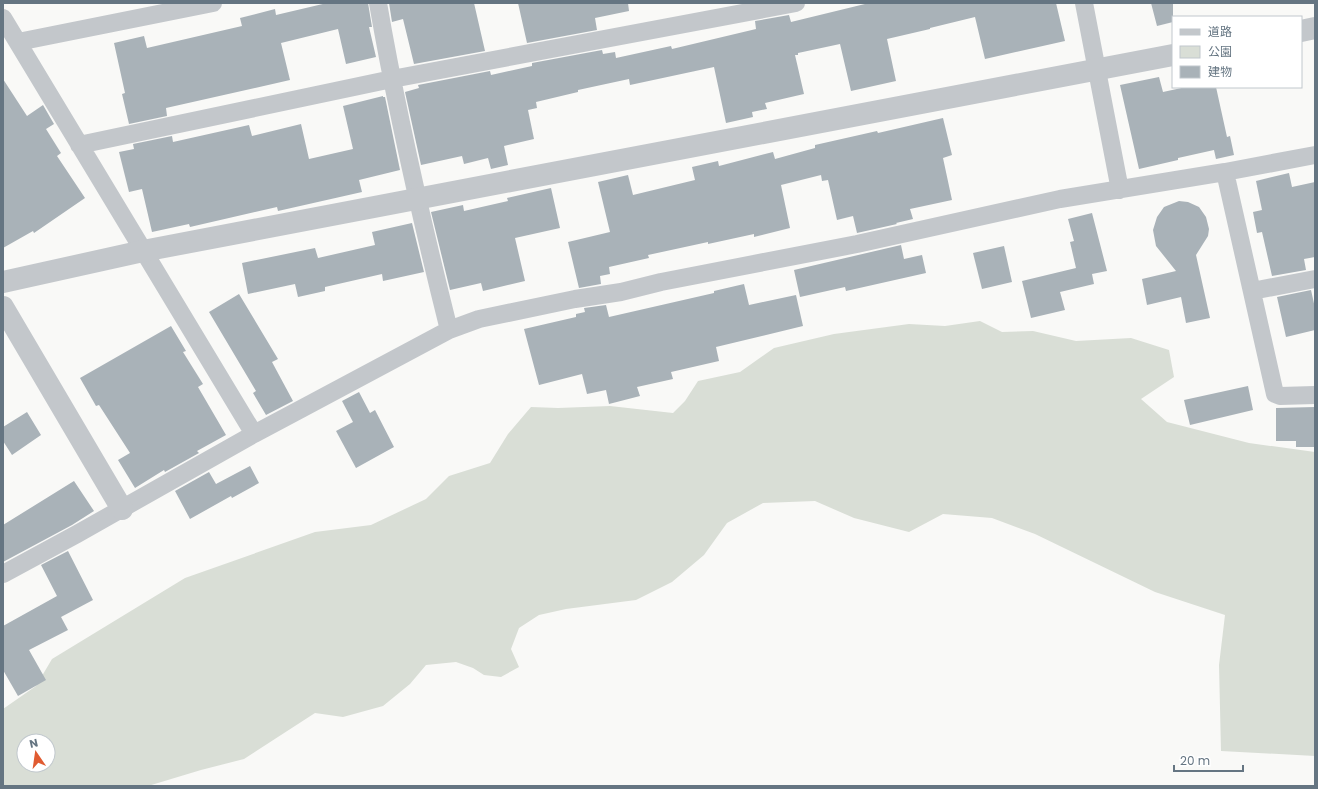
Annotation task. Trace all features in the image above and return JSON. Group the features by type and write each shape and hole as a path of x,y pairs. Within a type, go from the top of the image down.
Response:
{"street":[{"path":"18,42 213,3"},
{"path":"378,3 417,200 448,330"},
{"path":"79,145 392,79 796,3"},
{"path":"1084,3 1098,69 1120,190"},
{"path":"3,18 254,434"},
{"path":"1302,31 1315,28"},
{"path":"3,282 143,251 1172,55"},
{"path":"3,574 122,509 254,434 448,330 479,319 857,244 1060,198 1120,190 1315,155"},
{"path":"1225,172 1275,394 1280,396 1315,395"},
{"path":"1252,291 1315,279"},
{"path":"3,307 122,509"}],"green space":[{"path":"980,321 1002,332 1033,331 1076,341 1131,338 1169,350 1174,377 1141,399 1167,422 1249,443 1315,452 1315,756 1221,751 1219,665 1225,615 1155,592 1035,534 992,518 943,514 909,532 854,518 815,501 763,503 727,523 704,555 672,582 636,600 566,609 539,615 519,628 511,649 519,667 501,677 484,675 473,668 456,662 426,665 410,684 383,706 343,717 315,713 244,759 148,786 3,786 3,709 36,686 52,659 185,578 315,532 371,525 426,499 449,476 490,463 508,434 531,407 558,408 610,406 673,413 685,401 698,381 740,372 774,348 834,334 909,324 945,326"}],"building":[{"path":"327,3 368,3 372,27 369,27 376,57 346,64 338,29 281,43 290,80 166,108 167,116 129,124 122,94 125,93 114,43 144,36 147,48 242,26 240,18 275,9 276,15"},
{"path":"389,3 474,3 485,51 414,64 403,19 392,22"},
{"path":"518,3 628,3 629,11 595,18 597,30 527,43"},
{"path":"869,3 1056,3 1065,41 985,59 975,17 887,39 896,81 851,91 840,44 798,53 798,55 795,55 804,94 765,103 767,109 752,112 753,117 726,123 714,67 630,85 629,79 578,90 578,92 536,102 537,108 528,110 534,139 504,146 508,165 491,169 488,158 464,164 462,156 421,165 405,92 419,88 418,85 490,71 491,75 532,66 532,63 602,50 603,54 615,52 616,58 671,46 672,49 756,29 755,21 789,15 791,22"},
{"path":"1151,3 1173,3 1172,22 1157,26"},
{"path":"1159,77 1163,92 1181,88 1216,88 1227,137 1230,136 1234,155 1216,159 1214,150 1139,169 1120,85"},
{"path":"3,79 27,116 43,105 54,124 46,129 61,153 57,156 85,198 34,233 33,231 3,248"},
{"path":"383,96 385,97 400,170 359,180 362,192 278,211 277,207 190,227 189,224 152,232 142,189 129,192 119,152 134,149 133,144 172,136 173,142 249,125 252,136 301,124 309,159 353,149 343,106"},
{"path":"943,118 952,155 943,158 952,200 910,209 913,219 857,233 853,216 837,220 828,180 822,181 821,175 781,185 790,228 754,237 754,234 648,255 649,258 609,267 610,274 600,276 601,284 579,288 568,242 610,232 598,182 628,175 633,195 695,180 692,167 718,161 719,166 773,152 775,159 815,148 815,145 877,131 878,133"},
{"path":"1289,173 1292,187 1315,182 1315,257 1304,259 1306,270 1272,276 1262,232 1257,233 1253,212 1262,210 1256,181"},
{"path":"551,188 560,228 515,238 525,281 483,291 481,283 450,290 431,212 463,205 464,211 508,201 507,198"},
{"path":"1179,201 1188,202 1199,207 1206,217 1209,229 1208,236 1196,255 1210,318 1186,323 1181,297 1147,305 1142,279 1176,271 1156,246 1153,230 1157,217 1164,207"},
{"path":"1092,213 1107,271 1092,274 1094,284 1060,292 1065,310 1031,318 1022,281 1076,268 1070,242 1074,241 1068,219"},
{"path":"412,223 424,272 383,281 382,274 325,287 325,291 298,297 295,284 248,294 242,263 315,248 318,258 375,245 372,232"},
{"path":"901,245 904,259 922,255 926,273 846,291 845,287 800,297 794,270"},
{"path":"1004,246 1012,282 982,289 973,253"},
{"path":"744,284 749,305 796,295 803,326 716,347 719,361 671,372 673,379 637,387 640,396 609,404 606,390 587,394 582,374 539,385 524,329 576,317 576,314 585,312 584,308 606,305 609,317 714,293 714,291"},
{"path":"1311,290 1315,308 1315,330 1286,337 1277,297"},
{"path":"239,294 278,359 272,362 293,401 266,415 253,393 256,391 209,312"},
{"path":"171,326 186,351 183,352 203,384 198,387 226,435 197,451 199,453 165,472 164,470 135,488 118,460 130,453 99,405 96,406 80,378"},
{"path":"1248,386 1253,410 1190,425 1184,400"},
{"path":"359,392 370,413 375,410 394,447 356,468 336,431 353,422 342,401"},
{"path":"1315,407 1315,447 1296,447 1296,441 1276,441 1276,408"},
{"path":"27,412 41,435 12,455 3,441 3,427"},
{"path":"250,466 259,483 232,498 231,496 190,519 175,491 209,472 216,484"},
{"path":"74,481 94,511 72,525 3,562 3,525"},
{"path":"68,551 93,600 61,617 68,630 29,650 46,680 18,696 3,670 3,626 57,596 41,565"}]}
